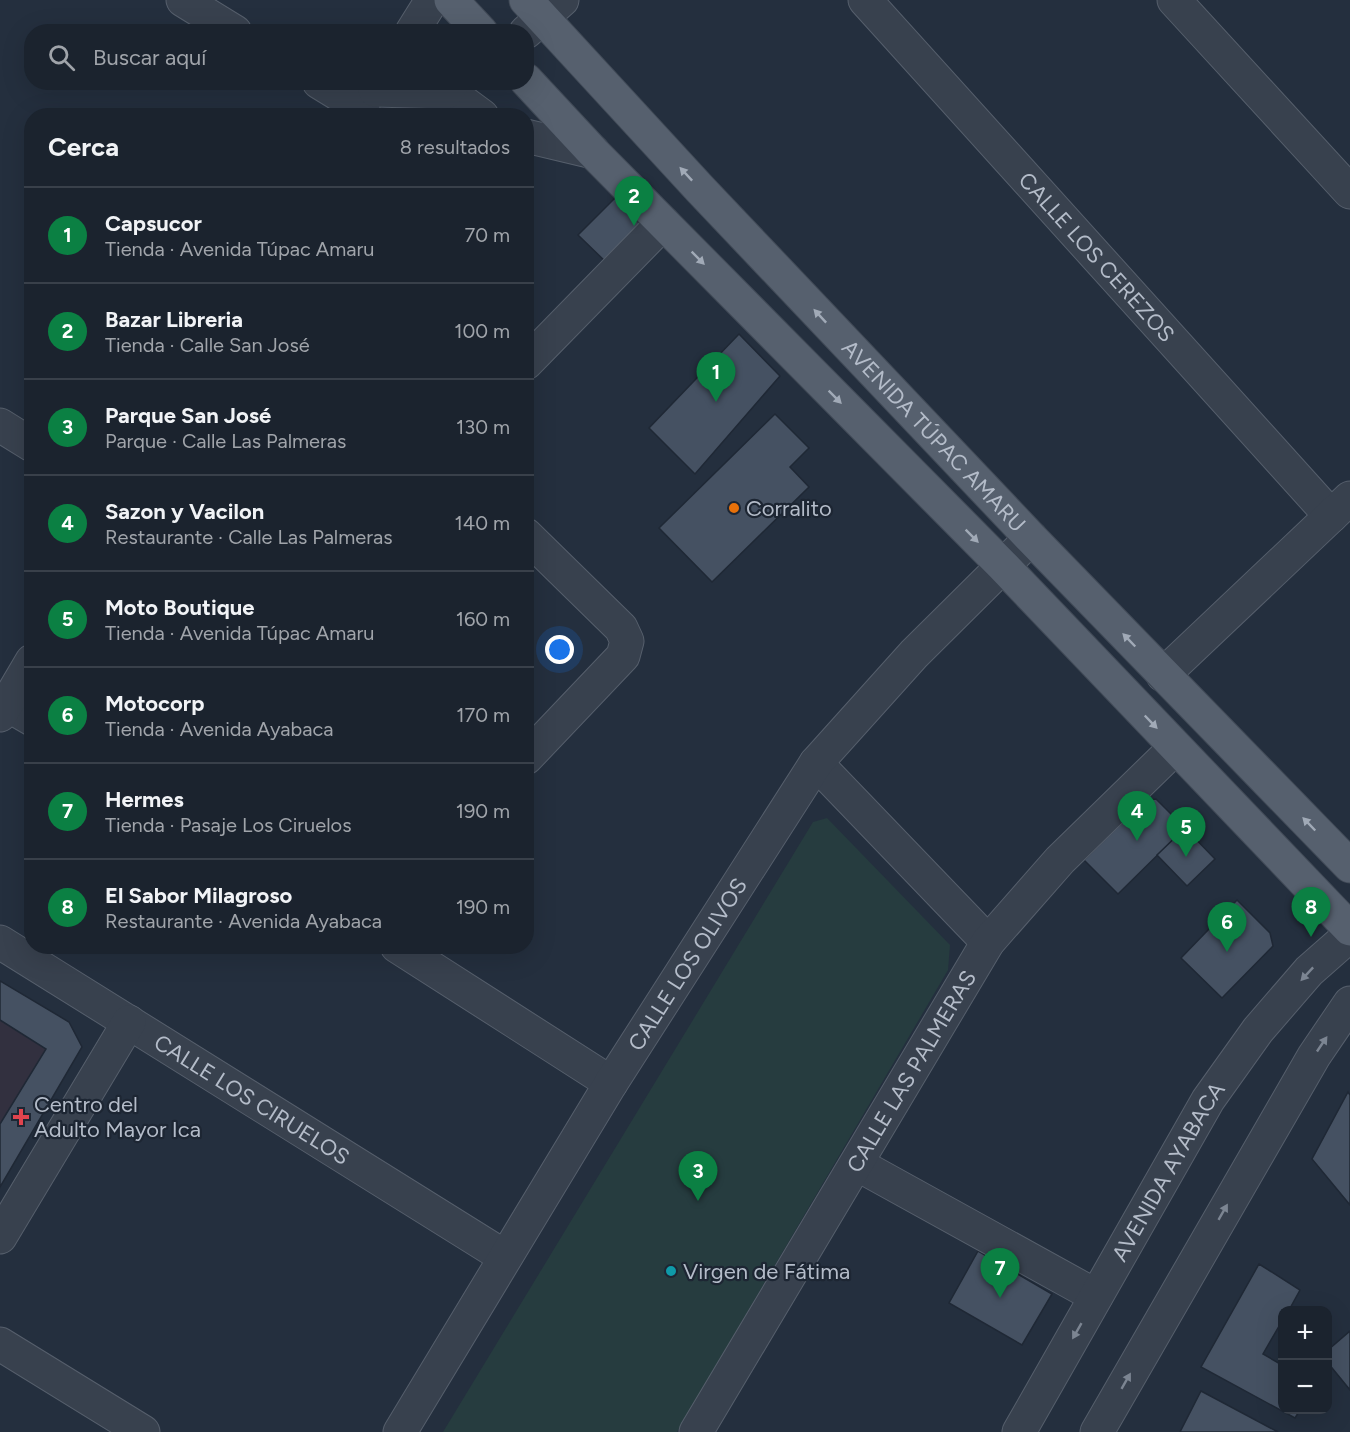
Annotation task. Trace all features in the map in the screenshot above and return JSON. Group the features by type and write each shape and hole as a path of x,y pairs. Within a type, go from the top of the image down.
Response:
{"main road":[{"path":"451,0 474,24"},
{"name":"AVENIDA TÚPAC AMARU","path":"539,12 700,189 1031,538 1350,866"},
{"name":"AVENIDA TÚPAC AMARU","path":"534,89 593,152 1002,565 1350,929"}],"street":[{"path":"183,0 222,24"},
{"path":"417,24 432,0"},
{"name":"CALLE LOS CEREZOS","path":"865,0 1340,507"},
{"path":"1174,0 1350,192"},
{"path":"343,90 369,99 422,90"},
{"path":"450,90 472,108"},
{"path":"534,138 593,152"},
{"path":"534,355 663,223"},
{"path":"0,425 24,440"},
{"path":"1163,675 1340,507"},
{"name":"CALLE LOS OLIVOS","path":"400,1432 611,1083 816,763 914,654 1031,538"},
{"path":"534,543 621,628 627,641 623,656 534,750"},
{"path":"12,713 24,682"},
{"name":"CALLE LAS PALMERAS","path":"696,1432 858,1164 988,942 1060,860 1175,748"},
{"path":"816,763 988,942"},
{"name":"AVENIDA AYABACA","path":"1019,1432 1208,1100 1258,1030 1309,971 1350,935"},
{"name":"CALLE LOS CIRUELOS","path":"0,942 505,1257"},
{"path":"409,954 611,1083"},
{"path":"1097,1432 1308,1066 1350,1004"},
{"path":"0,1237 129,1022"},
{"path":"858,1164 1096,1296"},
{"path":"0,1344 143,1432"}],"shaded area":[{"name":"Centro del Adulto Mayor Ica","path":"0,981 69,1022 82,1047 0,1187"}],"green space":[{"path":"827,818 950,945 948,970 677,1432 443,1432 813,822"}],"building":[{"path":"615,198 645,229 609,265 578,235"},
{"path":"739,334 780,376 695,474 649,428"},
{"name":"Corralito","path":"775,414 809,448 790,467 809,487 712,582 659,528"},
{"path":"1156,799 1185,828 1118,894 1084,860 1144,801"},
{"path":"1185,828 1215,859 1187,886 1157,855"},
{"path":"1237,900 1270,933 1273,946 1222,998 1181,958"},
{"name":"Centro del Adulto Mayor Ica","path":"0,981 69,1022 82,1047 0,1187 0,1124 46,1049 0,1020"},
{"path":"1348,1092 1350,1095 1350,1205 1312,1159"},
{"path":"978,1251 1052,1294 1022,1345 949,1303"},
{"path":"1259,1264 1300,1290 1291,1306 1278,1306 1278,1328 1263,1354 1278,1363 1278,1409 1201,1367"},
{"path":"1350,1331 1350,1390 1332,1368 1332,1347"},
{"path":"1201,1391 1278,1432 1180,1432"}],"place":[{"name":"Bazar Libreria","path":"634,226"},
{"name":"Capsucor","path":"716,402"},
{"name":"Corralito","path":"734,508"},
{"name":"Sazon y Vacilon","path":"1137,841"},
{"name":"Moto Boutique","path":"1186,857"},
{"name":"El Sabor Milagroso","path":"1311,937"},
{"name":"Motocorp","path":"1227,952"},
{"name":"Centro del Adulto Mayor Ica","path":"21,1117"},
{"name":"Parque San José","path":"698,1201"},
{"name":"Virgen de Fátima","path":"671,1271"},
{"name":"Hermes","path":"1000,1298"}]}
